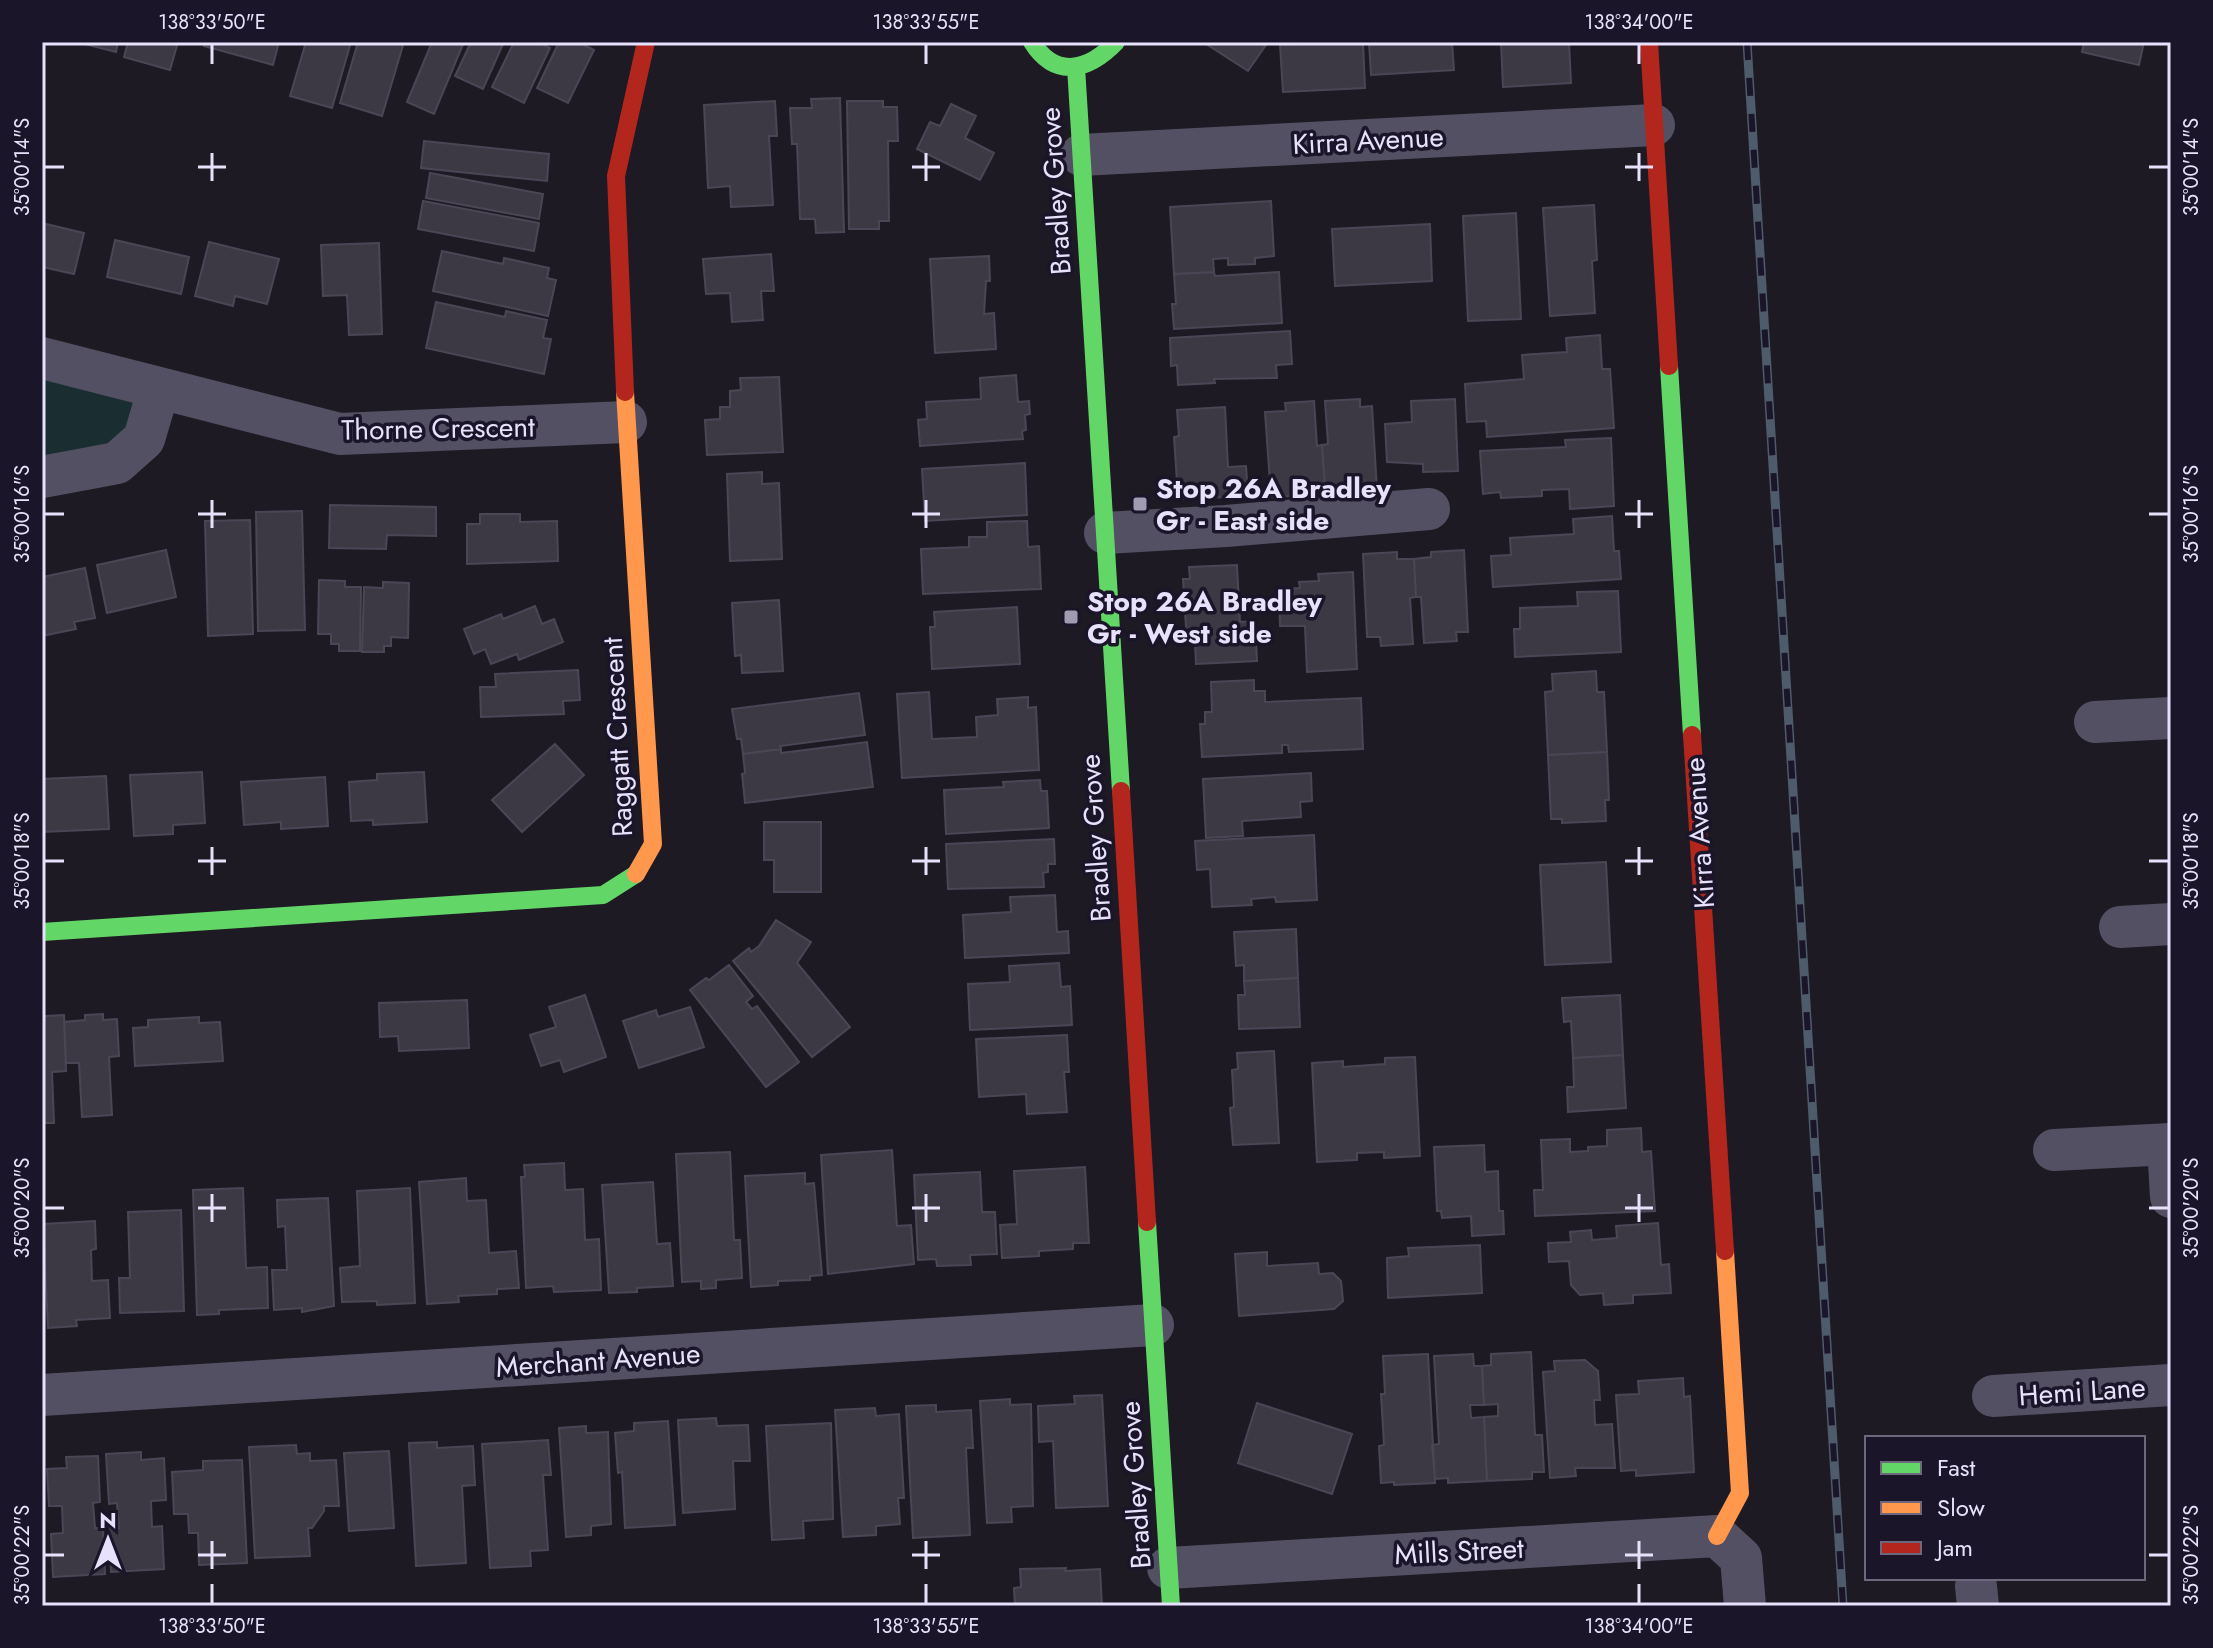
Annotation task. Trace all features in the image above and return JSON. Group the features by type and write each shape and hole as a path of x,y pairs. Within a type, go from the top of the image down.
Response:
{"street":[{"name":"Raggatt Crescent","path":"42,932 603,895 627,883 643,867 653,844 626,422 616,176 646,42"},
{"path":"1032,42 1036,50 1051,61 1076,67 1095,61 1116,42"},
{"name":"Kirra Avenue","path":"1649,42 1740,1493 1729,1547"},
{"name":"Bradley Grove","path":"1076,67 1169,1587"},
{"name":"Kirra Avenue","path":"1081,155 1654,125"},
{"name":"Thorne Crescent","path":"42,358 340,434 626,422"},
{"path":"42,477 117,463 144,439 159,388"},
{"path":"1105,533 1429,509"},
{"path":"2095,722 2171,718"},
{"path":"2120,927 2171,924"},
{"path":"2054,1150 2170,1144 2171,1197"},
{"name":"Merchant Avenue","path":"42,1395 1153,1325"},
{"name":"Hemi Lane","path":"1993,1396 2171,1385"},
{"path":"1729,1547 1745,1606"},
{"name":"Mills Street","path":"1169,1587 1729,1547"}],"green space":[{"path":"42,368 141,393 130,429 113,452 42,463"}],"building":[{"path":"77,42 118,42 116,52"},
{"path":"128,42 178,42 170,70 124,57"},
{"path":"205,42 279,42 273,65 204,46"},
{"path":"306,42 351,42 332,108 290,96"},
{"path":"358,42 404,42 382,116 340,103"},
{"path":"432,42 464,42 434,114 407,102"},
{"path":"471,42 504,42 483,89 455,76"},
{"path":"514,42 537,42 550,48 524,103 492,87"},
{"path":"559,42 578,42 594,50 568,103 537,88"},
{"path":"1203,42 1268,42 1248,71"},
{"path":"1363,42 1365,88 1283,92 1280,45"},
{"path":"1369,42 1452,42 1454,70 1371,75"},
{"path":"1501,42 1569,42 1571,83 1503,87"},
{"path":"2084,42 2144,42 2139,65 2082,52"},
{"path":"840,98 844,232 816,233 815,219 800,219 797,144 792,144 790,108 812,108 811,99"},
{"path":"775,101 777,136 769,136 773,205 731,207 730,186 708,188 704,105"},
{"path":"847,101 883,101 883,107 897,107 898,141 888,141 889,221 879,221 879,229 849,229"},
{"path":"951,104 976,116 965,138 994,153 980,180 917,149 930,122 940,126"},
{"path":"424,141 549,154 547,181 421,168"},
{"path":"430,173 543,194 539,219 426,198"},
{"path":"423,201 539,223 534,251 418,229"},
{"path":"1271,201 1274,256 1255,258 1255,264 1228,265 1228,258 1213,259 1214,272 1174,274 1170,207"},
{"path":"1594,205 1597,260 1592,261 1595,313 1550,316 1543,208"},
{"path":"1516,213 1521,319 1468,321 1463,216"},
{"path":"42,223 84,233 74,274 42,267"},
{"path":"1430,224 1432,281 1335,286 1332,229"},
{"path":"115,240 189,257 181,294 107,277"},
{"path":"209,242 279,259 267,304 235,296 233,306 195,296"},
{"path":"379,243 382,334 349,335 347,295 323,296 321,245"},
{"path":"442,251 503,264 504,258 549,268 547,278 556,280 548,316 433,291"},
{"path":"771,254 774,291 761,291 763,320 732,322 730,293 706,294 703,259"},
{"path":"989,256 990,281 986,281 984,314 994,313 996,349 935,353 930,259"},
{"path":"1214,272 1215,276 1279,272 1282,323 1174,329 1174,274"},
{"path":"436,302 505,317 506,311 547,320 543,338 551,339 544,374 426,348"},
{"path":"1290,331 1292,364 1276,365 1277,378 1214,379 1215,383 1178,385 1177,365 1171,366 1170,338"},
{"path":"1600,335 1602,369 1610,369 1614,428 1487,437 1486,421 1467,422 1465,384 1524,379 1522,355 1567,352 1566,338"},
{"path":"1016,375 1018,402 1029,401 1030,414 1025,415 1023,439 920,446 918,420 927,419 926,402 981,399 980,378"},
{"path":"779,377 783,452 707,455 705,420 720,419 720,407 730,407 730,391 741,390 740,378"},
{"path":"1360,399 1360,407 1372,406 1377,490 1341,492 1341,487 1325,487 1322,445 1328,444 1325,401"},
{"path":"1455,399 1458,471 1423,472 1423,464 1387,462 1385,424 1412,422 1411,401"},
{"path":"1314,401 1317,446 1322,445 1325,487 1310,488 1310,495 1271,497 1265,412 1286,411 1285,403"},
{"path":"1225,407 1228,467 1246,466 1248,496 1183,499 1182,482 1177,482 1174,437 1179,436 1177,410"},
{"path":"1611,438 1614,506 1570,509 1569,489 1542,490 1542,496 1501,498 1500,492 1483,494 1480,451 1566,447 1565,440"},
{"path":"1025,463 1027,515 925,521 922,469"},
{"path":"762,472 762,484 779,483 782,559 730,561 727,474"},
{"path":"330,505 436,507 436,536 387,535 386,549 329,548"},
{"path":"302,511 305,630 258,631 256,512"},
{"path":"480,514 520,514 520,522 557,521 558,561 467,564 467,524 480,524"},
{"path":"1612,516 1614,551 1619,551 1621,579 1493,587 1491,556 1511,555 1510,538 1574,534 1573,519"},
{"path":"250,520 253,634 208,636 205,521"},
{"path":"1027,521 1028,547 1039,546 1041,589 923,594 921,549 969,547 969,537 987,537 987,522"},
{"path":"166,550 176,597 107,613 97,565"},
{"path":"1464,550 1468,632 1456,632 1457,641 1424,643 1421,597 1416,597 1414,559 1431,557 1431,552"},
{"path":"1397,552 1397,559 1414,559 1416,597 1410,598 1413,644 1381,646 1380,637 1367,637 1363,554"},
{"path":"1237,565 1240,622 1255,621 1257,661 1196,664 1195,642 1187,643 1183,579 1190,579 1189,567"},
{"path":"85,568 95,618 74,622 76,629 42,636 42,577"},
{"path":"1353,572 1357,669 1307,672 1305,626 1280,626 1279,589 1300,588 1299,582 1319,581 1318,574"},
{"path":"319,580 345,581 345,587 361,587 360,651 339,651 339,644 331,644 331,634 318,634"},
{"path":"383,582 409,583 408,638 391,637 391,646 384,646 384,652 362,652 364,587 383,588"},
{"path":"1618,591 1621,652 1515,657 1514,629 1520,629 1520,608 1578,606 1577,592"},
{"path":"779,600 783,671 742,673 741,655 735,656 732,603"},
{"path":"535,606 542,624 554,619 563,642 519,660 517,654 491,664 485,649 474,654 464,629 501,614 503,619"},
{"path":"1017,607 1020,664 932,669 930,627 935,627 934,612"},
{"path":"578,670 580,700 563,701 564,714 481,717 480,687 496,687 495,674"},
{"path":"1596,671 1597,692 1604,692 1607,752 1548,755 1545,692 1553,691 1552,674"},
{"path":"1254,680 1254,691 1265,691 1265,702 1361,698 1363,749 1289,752 1288,745 1282,745 1282,753 1202,757 1200,724 1205,724 1205,712 1212,712 1211,682"},
{"path":"929,692 932,739 977,737 976,717 998,715 997,699 1028,697 1028,708 1036,707 1039,770 902,778 897,694"},
{"path":"859,693 865,735 743,754 732,709"},
{"path":"867,742 873,787 745,803 743,754 781,749 781,753"},
{"path":"555,744 584,775 522,832 492,800"},
{"path":"1607,752 1609,800 1605,800 1606,821 1562,823 1562,819 1551,819 1548,755"},
{"path":"202,772 205,823 173,825 173,834 134,836 130,775"},
{"path":"424,772 427,822 373,825 373,820 351,821 349,782 377,780 377,774"},
{"path":"1311,773 1312,801 1300,802 1301,817 1242,821 1243,836 1206,838 1203,779"},
{"path":"106,776 109,829 42,832 42,779"},
{"path":"325,777 328,826 281,829 281,822 244,825 241,782"},
{"path":"1040,780 1041,791 1047,791 1049,828 946,834 944,790 1004,787 1003,782"},
{"path":"764,822 821,822 821,892 774,892 774,860 764,860"},
{"path":"1314,835 1317,900 1276,902 1275,897 1251,899 1252,905 1212,907 1210,869 1197,870 1195,841"},
{"path":"1054,839 1055,864 1048,864 1048,872 1043,873 1044,887 948,889 946,844"},
{"path":"1606,862 1611,962 1545,965 1540,865"},
{"path":"1055,895 1057,932 1068,931 1069,953 965,958 963,915 1011,912 1010,897"},
{"path":"776,920 811,942 797,963 850,1027 812,1057 733,961 749,948 751,952 759,946"},
{"path":"1296,929 1298,978 1244,981 1244,965 1236,966 1234,932"},
{"path":"1059,963 1061,987 1070,986 1072,1025 970,1030 968,984 1010,982 1009,966"},
{"path":"729,965 753,996 746,1002 752,1009 757,1006 799,1062 766,1087 690,990"},
{"path":"1298,978 1300,1027 1239,1029 1238,995 1245,995 1244,981"},
{"path":"585,995 606,1057 564,1072 560,1060 541,1066 530,1035 556,1027 549,1007"},
{"path":"1620,995 1623,1055 1573,1058 1571,1021 1564,1022 1562,998"},
{"path":"467,1000 469,1048 399,1051 398,1036 380,1037 379,1003"},
{"path":"690,1007 704,1047 639,1068 623,1021 656,1010 658,1017"},
{"path":"103,1014 103,1020 117,1019 119,1056 109,1057 112,1115 82,1117 79,1063 66,1063 64,1022 85,1020 85,1015"},
{"path":"64,1015 66,1071 52,1072 54,1123 42,1123 42,1020 45,1016"},
{"path":"199,1017 199,1023 220,1022 223,1061 135,1066 133,1028 148,1027 148,1020"},
{"path":"1067,1035 1069,1072 1064,1072 1067,1112 1027,1114 1026,1094 979,1097 976,1039"},
{"path":"1274,1051 1279,1143 1233,1145 1230,1108 1234,1107 1232,1070 1238,1069 1237,1053"},
{"path":"1623,1055 1626,1108 1568,1112 1567,1087 1574,1087 1573,1058"},
{"path":"1415,1057 1420,1156 1384,1158 1384,1152 1357,1153 1357,1160 1317,1162 1312,1063 1343,1061 1343,1067 1385,1064 1385,1058"},
{"path":"1641,1128 1642,1152 1651,1151 1655,1211 1535,1216 1534,1190 1543,1190 1541,1140 1570,1139 1570,1152 1588,1151 1588,1147 1607,1146 1607,1130"},
{"path":"1484,1145 1485,1172 1498,1171 1499,1211 1503,1211 1504,1234 1472,1236 1471,1216 1442,1218 1441,1211 1437,1211 1434,1147"},
{"path":"892,1150 897,1226 911,1225 914,1264 828,1274 821,1155"},
{"path":"730,1152 734,1240 740,1240 742,1278 716,1280 716,1288 701,1289 701,1281 682,1282 676,1154"},
{"path":"564,1163 565,1190 583,1189 585,1240 599,1239 601,1290 554,1292 553,1286 526,1288 521,1177 525,1177 524,1165"},
{"path":"1085,1167 1089,1243 1073,1243 1073,1249 1039,1251 1039,1256 1002,1258 1000,1225 1017,1224 1014,1171"},
{"path":"980,1172 982,1212 995,1212 997,1254 970,1255 971,1265 937,1266 936,1259 918,1260 914,1175"},
{"path":"805,1173 805,1184 814,1183 822,1275 810,1276 810,1280 778,1281 778,1285 751,1287 745,1176"},
{"path":"466,1178 467,1201 486,1200 489,1253 516,1251 519,1288 497,1289 497,1294 458,1296 459,1302 427,1304 419,1182"},
{"path":"653,1182 657,1244 670,1243 673,1286 609,1293 602,1185"},
{"path":"243,1188 246,1268 267,1267 268,1308 219,1310 219,1314 197,1315 193,1190"},
{"path":"410,1188 415,1303 377,1305 377,1301 342,1302 340,1268 360,1266 357,1191"},
{"path":"328,1198 334,1306 302,1312 302,1308 274,1310 272,1270 287,1270 285,1226 278,1227 277,1200"},
{"path":"181,1210 184,1311 120,1313 119,1278 130,1278 128,1212"},
{"path":"95,1221 96,1249 91,1250 92,1281 108,1280 110,1318 76,1320 77,1326 48,1328 43,1224"},
{"path":"1658,1223 1661,1265 1669,1264 1671,1293 1633,1295 1633,1303 1604,1305 1603,1293 1580,1295 1571,1285 1569,1261 1549,1262 1548,1243 1571,1242 1570,1232 1591,1230 1592,1240 1617,1238 1616,1226"},
{"path":"1480,1245 1482,1293 1388,1298 1387,1258 1409,1256 1408,1248"},
{"path":"1267,1252 1267,1266 1318,1263 1319,1274 1333,1273 1341,1281 1343,1301 1334,1309 1239,1316 1235,1254"},
{"path":"1531,1352 1535,1435 1542,1435 1544,1472 1532,1472 1532,1479 1487,1481 1484,1417 1498,1416 1498,1404 1484,1405 1482,1366 1491,1365 1491,1354"},
{"path":"1428,1354 1435,1483 1381,1483 1379,1446 1384,1445 1381,1394 1385,1394 1383,1356"},
{"path":"1473,1354 1474,1366 1482,1366 1484,1405 1470,1405 1471,1418 1484,1417 1487,1481 1448,1483 1448,1478 1435,1479 1432,1445 1439,1444 1434,1356"},
{"path":"1585,1360 1598,1371 1600,1400 1594,1400 1595,1425 1612,1424 1615,1468 1575,1468 1576,1476 1550,1478 1543,1372 1555,1371 1554,1361"},
{"path":"1683,1378 1684,1397 1690,1396 1694,1472 1636,1476 1636,1470 1621,1471 1616,1395 1639,1394 1638,1381"},
{"path":"1102,1395 1108,1506 1056,1508 1053,1441 1039,1442 1038,1406 1075,1404 1074,1396"},
{"path":"1010,1399 1010,1405 1031,1404 1033,1506 1011,1507 1012,1522 987,1523 980,1401"},
{"path":"1257,1403 1352,1434 1332,1494 1238,1463"},
{"path":"936,1405 936,1412 971,1410 973,1448 966,1448 970,1535 913,1538 906,1406"},
{"path":"875,1408 876,1416 899,1414 904,1498 898,1498 900,1524 876,1526 876,1535 843,1537 835,1410"},
{"path":"716,1418 717,1426 748,1425 750,1461 733,1461 735,1509 683,1513 678,1420"},
{"path":"668,1421 675,1525 625,1528 622,1472 618,1473 615,1433 634,1431 634,1423"},
{"path":"831,1423 833,1519 803,1521 804,1538 772,1540 766,1426"},
{"path":"586,1426 586,1433 608,1432 611,1524 591,1526 591,1535 566,1537 559,1428"},
{"path":"548,1440 551,1475 543,1475 548,1550 530,1551 531,1566 490,1568 482,1444"},
{"path":"437,1442 437,1448 473,1446 475,1485 462,1486 466,1563 416,1566 409,1443"},
{"path":"296,1445 297,1454 310,1453 310,1461 336,1460 339,1506 324,1506 312,1528 308,1528 310,1556 255,1558 249,1447"},
{"path":"389,1451 394,1528 349,1531 344,1453"},
{"path":"141,1452 141,1460 164,1458 166,1500 151,1501 152,1527 162,1526 164,1569 111,1572 109,1528 119,1528 117,1503 109,1504 106,1454"},
{"path":"98,1456 100,1502 93,1503 95,1528 103,1528 105,1574 53,1577 51,1534 63,1533 62,1506 49,1506 47,1469 67,1468 66,1457"},
{"path":"242,1460 247,1563 199,1565 198,1533 189,1533 188,1514 174,1514 172,1472 203,1470 203,1461"},
{"path":"1066,1568 1065,1571 1100,1569 1102,1606 1015,1606 1014,1588 1021,1587 1020,1569"}],"railway":[{"path":"1747,42 1843,1606"}],"traffic: fast":[{"path":"1032,42 1051,62 1073,67 1095,59 1116,42"},
{"path":"1076,67 1121,791"},
{"path":"1669,366 1692,735"},
{"path":"42,932 603,895 636,874"},
{"path":"1147,1222 1171,1606"}],"traffic: slow":[{"path":"625,392 653,844 636,874"},
{"path":"1717,1536 1740,1493 1725,1251"}],"traffic: jam":[{"path":"625,392 616,176 646,42"},
{"path":"1649,42 1669,366"},
{"path":"1692,735 1725,1251"},
{"path":"1121,791 1147,1222"}],"place":[{"name":"Stop 26A Bradley Gr - East side","path":"1140,504"},
{"name":"Stop 26A Bradley Gr - West side","path":"1071,617"}]}
